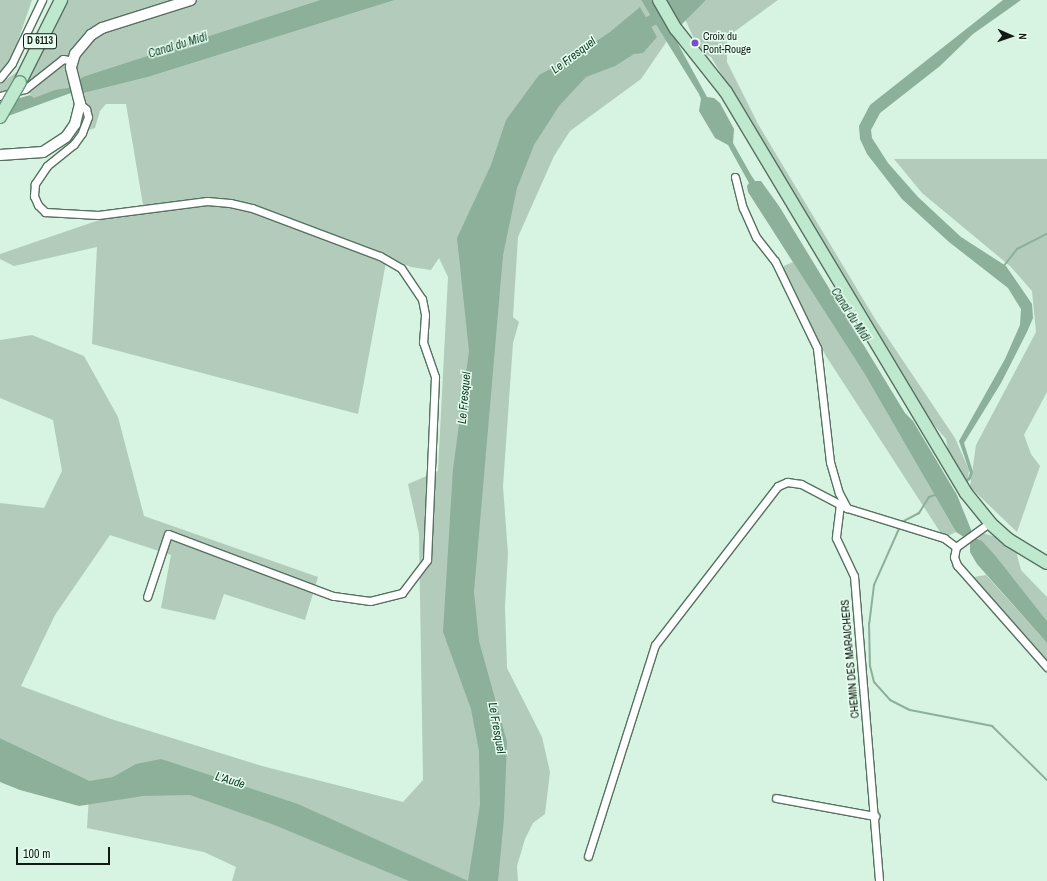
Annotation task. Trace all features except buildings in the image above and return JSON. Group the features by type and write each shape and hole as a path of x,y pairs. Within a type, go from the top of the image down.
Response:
{"main road":[{"name":"D 6113","path":"0,117 20,82 61,0"},
{"path":"659,0 676,29 726,92 985,527 1047,563"}],"street":[{"path":"0,78 12,63 42,0"},
{"path":"0,155 42,152 56,145 75,124 79,101 74,81 73,61 82,43 102,28 191,0"},
{"path":"0,96 25,89 63,59 73,61"},
{"path":"79,101 86,109 88,117 82,133 74,144 47,166 35,184 34,196 38,205 45,212 98,216 207,202 230,203 252,208 380,256 402,268 422,299 425,315 423,342 436,377 427,560 402,593 370,601 333,596 168,534 147,596"},
{"path":"735,177 743,208 756,237 775,261 817,348 830,462 844,506"},
{"path":"588,856 655,645 778,486 786,482 801,484 844,506 944,538 956,547"},
{"name":"CHEMIN DES MARAICHERS","path":"844,506 836,538 854,576 875,816 879,881"},
{"path":"956,547 985,527"},
{"path":"956,547 954,558 957,565 1047,667"},
{"path":"776,798 875,816"}],"shaded area":[{"path":"0,0 32,0 13,55 0,73"},
{"path":"61,0 320,0 85,76 75,85 34,99 20,82"},
{"path":"395,0 641,0 667,41 641,79 570,131 554,156 518,237 513,317 519,322 513,343 503,486 508,554 505,606 507,668 542,737 550,772 545,814 533,823 525,839 517,866 518,881 232,881 236,867 204,852 87,828 90,781 0,738 0,503 44,508 62,471 53,420 0,398 0,340 32,335 84,356 118,417 144,516 318,577 305,620 224,594 215,620 161,608 171,555 110,535 55,615 21,686 111,719 262,766 403,802 423,780 419,534 408,484 438,471 448,277 439,258 431,270 411,267 387,257 358,414 92,344 97,247 14,266 0,259 0,254 143,205 126,104 106,104 100,111 95,128 89,130 84,126 86,109 84,93 148,77"},
{"path":"706,0 778,0 727,37 727,62 758,124 875,319 955,438 969,470 968,478 964,480 949,456 946,439 927,417 711,57 700,52 685,19"},
{"path":"18,71 3,103 0,104 0,84"},
{"path":"894,159 1047,159 1047,392 1024,435 1031,454 1040,466 1017,532 970,487 976,445 1036,332 1032,291 1010,266 922,193"},
{"path":"793,262 864,373 956,532 944,538 826,356 781,274 784,266"},
{"path":"979,532 1018,543 1017,555 1021,570 1047,597 1047,621 995,555 978,538"},
{"path":"986,575 1047,643 1047,667 974,585 974,577"}],"water":[{"name":"Canal du Midi","path":"320,0 395,0 148,77 84,93 80,91 68,94 0,119 0,104 30,95 34,98 55,90 67,88 78,84 78,80 85,76"},
{"path":"641,0 654,0 707,97 714,98 720,103 734,129 733,143 751,175 755,181 761,181 779,206 905,413 913,421 957,495 974,537 982,541 995,555 1047,621 1047,643 977,564 970,552 970,541 956,532 864,373 748,192 747,186 749,183 728,145 715,138 699,111 701,99 699,94"},
{"path":"664,0 706,0 680,26"},
{"path":"1003,0 1021,0 973,34 940,66 880,113 871,130 872,138 888,163 918,197 961,237 1006,266 1032,304 1033,318 1027,332 1001,383 964,443 973,472 971,479 966,483 964,480 968,478 970,473 959,441 1005,359 1020,325 1021,309 1008,288 949,242 902,199 867,154 860,139 859,126 870,105"},
{"path":"640,7 657,37 643,53 634,54 615,66 586,77 559,106 534,145 517,188 503,255 474,592 479,641 507,742 504,818 498,881 468,881 480,805 479,751 471,709 443,632 453,469 469,351 457,238 491,165 506,120 539,75 571,58 610,32"},
{"path":"0,738 90,781 113,777 136,764 161,759 298,804 468,881 409,881 272,824 190,795 143,796 79,806 20,790 0,782"}],"waterway":[{"name":"Le Fresquel","path":"635,28 692,0"},
{"path":"1003,267 1017,249 1047,234"},
{"path":"937,494 929,497 919,513 902,522 874,585 869,623 870,666 874,682 890,700 910,710 992,726 1047,780"}],"place":[{"name":"Croix du Pont-Rouge","path":"695,43"}],"water label":[{"name":"L'Aude","path":"230,781"}]}
